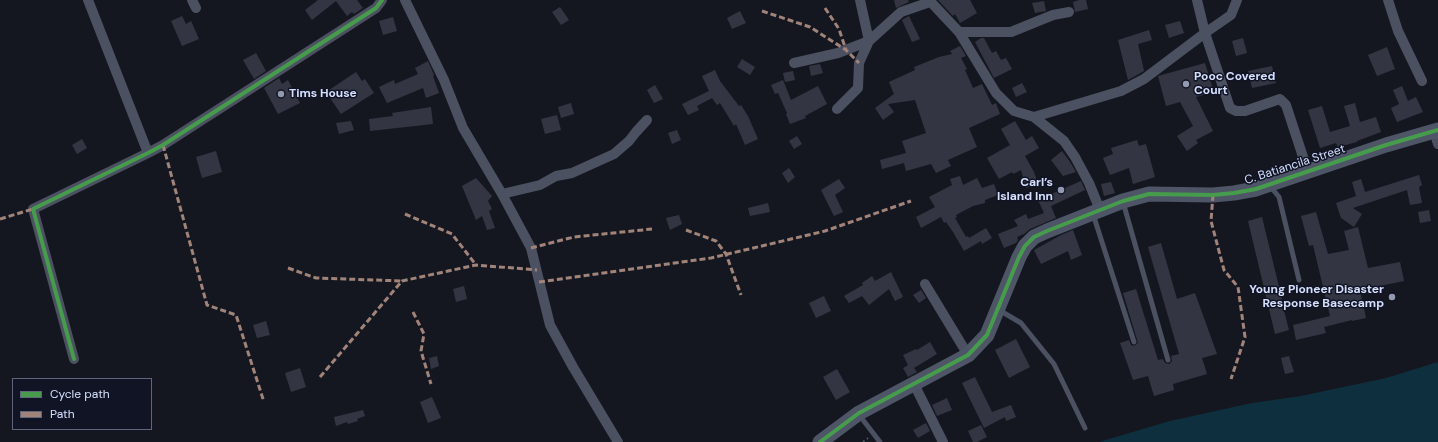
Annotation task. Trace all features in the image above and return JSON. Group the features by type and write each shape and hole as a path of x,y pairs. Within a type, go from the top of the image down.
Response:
{"street":[{"path":"88,0 148,154"},
{"path":"74,359 33,209 148,154 376,8 382,0"},
{"path":"405,0 444,80 463,128 502,194 531,248 550,325 573,367 618,442"},
{"path":"837,109 858,88 859,63 869,41 860,0"},
{"path":"1197,0 1205,33 1230,108 1236,111 1245,110 1280,99 1286,105 1308,172"},
{"path":"1034,117 1121,91 1144,79 1231,15 1238,0"},
{"path":"1388,0 1398,31 1422,81"},
{"path":"794,63 838,53 869,41 901,12 929,1 959,32 996,94 1014,111 1034,117 1064,141 1075,157 1089,183 1096,211"},
{"path":"959,32 1011,32 1053,15 1069,12"},
{"path":"502,194 540,185 556,176 572,173 614,154 630,141 647,120"},
{"name":"C. Batiancila Street","path":"820,442 860,413 968,355 987,335 1019,257 1034,237 1096,211 1123,201 1149,194 1213,195 1256,189 1386,145 1437,135"},
{"path":"925,284 968,355"},
{"path":"914,384 943,442"}],"lane":[{"path":"1270,185 1280,197 1299,280"},
{"path":"1123,201 1168,360"},
{"path":"1096,211 1134,342"},
{"path":"998,310 1020,323 1054,364 1085,428"},
{"path":"860,413 863,420 880,442"}],"water":[{"path":"1438,362 1438,442 1099,442 1170,421 1252,403 1301,396 1386,378"}],"building":[{"path":"318,0 357,0 363,8 354,14 352,12 347,16 336,1 312,20 305,10"},
{"path":"894,0 908,0 909,2 896,8"},
{"path":"938,0 970,0 977,13 960,23 955,14 953,16"},
{"path":"1086,0 1088,9 1075,12 1073,2"},
{"path":"1044,1 1046,11 1035,13 1032,3"},
{"path":"560,7 569,20 561,25 552,12"},
{"path":"740,11 746,23 732,29 727,18"},
{"path":"182,16 186,24 191,21 199,39 182,46 171,21"},
{"path":"909,16 920,39 912,42 902,20"},
{"path":"393,17 397,31 383,35 379,21"},
{"path":"1180,21 1184,33 1169,38 1165,25"},
{"path":"1149,30 1152,40 1138,44 1144,71 1128,80 1118,40"},
{"path":"981,38 984,38 992,53 996,51 1001,60 1006,58 1012,69 994,78 975,42"},
{"path":"1243,38 1247,53 1236,56 1232,41"},
{"path":"960,46 966,56 961,58 967,69 965,70 973,88 982,84 992,105 996,103 1000,114 969,128 977,147 948,160 951,166 936,173 931,164 906,171 904,163 882,169 880,160 906,153 902,141 926,133 915,100 888,104 894,112 883,120 875,108 894,94 889,82 915,70 914,67 939,57 952,54 950,51"},
{"path":"1387,47 1395,69 1377,76 1368,55"},
{"path":"256,53 266,71 254,79 243,60"},
{"path":"742,59 755,67 750,75 737,67"},
{"path":"428,61 439,93 426,98 423,88 387,103 379,87 394,80 395,84 418,74 415,68"},
{"name":"Pooc Covered Court","path":"1205,63 1214,92 1196,97 1213,131 1196,140 1198,143 1187,151 1177,136 1193,126 1180,102 1166,106 1158,76"},
{"path":"820,64 823,73 811,76 809,66"},
{"path":"1272,66 1276,83 1252,88 1248,71"},
{"path":"715,70 720,81 739,106 741,105 748,116 758,139 745,145 736,124 734,126 720,103 717,105 712,98 697,106 699,110 688,115 682,104 709,91 702,76"},
{"path":"793,71 795,80 785,82 783,73"},
{"path":"356,72 362,81 365,79 374,93 341,114 326,92"},
{"name":"Tims House","path":"279,78 282,84 288,80 300,103 278,114 264,88"},
{"path":"783,80 791,100 818,86 827,104 805,116 806,118 790,124 778,93 775,94 771,85"},
{"path":"1022,83 1027,92 1016,97 1012,88"},
{"path":"655,85 663,99 654,103 647,90"},
{"path":"1402,86 1408,101 1416,97 1423,112 1397,122 1391,108 1399,104 1393,90"},
{"path":"571,103 574,114 561,118 558,107"},
{"path":"1355,103 1360,122 1376,117 1381,132 1357,142 1338,147 1336,143 1320,148 1308,110 1322,106 1330,132 1350,126 1344,106"},
{"path":"431,107 433,124 370,131 369,119 393,116 392,113"},
{"path":"557,115 561,130 545,134 541,119"},
{"path":"351,121 354,130 339,134 336,123"},
{"path":"1015,121 1026,140 1032,136 1039,148 1025,156 1034,172 1038,184 1026,188 1021,170 1013,174 1012,172 999,179 987,158 1010,145 1001,129"},
{"path":"677,130 681,140 672,144 668,133"},
{"path":"797,136 802,144 794,149 789,141"},
{"path":"82,139 87,148 77,154 72,145"},
{"path":"1137,140 1139,146 1146,144 1155,177 1133,184 1129,168 1110,175 1103,158 1113,154 1111,148"},
{"path":"216,151 222,172 202,178 196,157"},
{"path":"1062,151 1076,172 1063,176 1051,160"},
{"path":"789,168 795,177 788,183 782,173"},
{"path":"1419,175 1422,185 1419,187 1422,203 1410,205 1407,190 1353,208 1362,214 1354,227 1341,218 1336,203 1356,196 1352,182 1361,179 1365,192"},
{"path":"960,176 963,185 977,178 982,188 994,184 998,195 985,200 985,203 973,206 956,215 957,217 955,218 966,237 968,236 969,238 986,228 992,238 982,244 981,241 964,251 953,232 946,222 944,223 941,217 921,228 916,217 935,207 929,197 952,185 950,179"},
{"path":"476,178 492,196 488,201 492,209 489,211 495,228 487,230 482,216 476,220 462,186"},
{"path":"839,179 845,188 835,195 843,212 834,216 821,190"},
{"path":"1081,181 1085,190 1051,206 1056,218 1030,229 1017,237 1018,240 1016,243 1004,248 998,234 1018,226 1014,220 1026,214 1028,219 1044,213 1038,200"},
{"path":"1111,182 1115,193 1104,196 1101,184"},
{"path":"768,203 770,212 750,216 748,208"},
{"path":"1429,210 1431,221 1420,223 1418,212"},
{"path":"1316,212 1328,254 1349,250 1344,231 1358,227 1368,268 1400,262 1404,281 1360,290 1366,318 1324,327 1326,333 1296,340 1293,325 1330,316 1313,245 1309,246 1301,216"},
{"path":"679,215 682,224 670,230 666,218"},
{"path":"1262,217 1289,330 1275,334 1248,221"},
{"path":"1073,230 1082,255 1071,260 1068,251 1041,264 1034,250"},
{"path":"1161,243 1177,299 1195,293 1217,354 1202,358 1207,374 1173,384 1174,390 1154,396 1148,376 1133,380 1120,343 1129,340 1131,345 1134,346 1138,343 1123,293 1136,289 1158,360 1163,359 1165,363 1169,364 1172,361 1171,356 1179,354 1148,247"},
{"path":"891,272 903,297 895,301 889,289 869,305 862,296 849,303 844,296 863,285 862,283 872,276 875,281"},
{"path":"464,286 467,299 456,302 453,289"},
{"path":"921,290 926,298 919,303 913,295"},
{"path":"824,296 831,311 816,318 809,303"},
{"path":"266,321 270,335 257,338 253,325"},
{"path":"1016,339 1030,367 1009,378 995,350"},
{"path":"930,342 937,354 914,368 917,372 908,377 903,368 908,365 903,355 916,349 917,350"},
{"path":"437,356 439,366 431,369 429,358"},
{"path":"1289,356 1294,372 1285,374 1281,358"},
{"path":"300,368 306,387 291,392 285,373"},
{"path":"837,369 850,392 836,400 823,377"},
{"path":"975,377 992,412 1011,405 1016,417 1006,421 1005,417 984,428 962,383"},
{"path":"432,397 441,418 428,423 420,402"},
{"path":"947,398 952,410 937,416 932,405"},
{"path":"363,410 365,416 357,419 358,421 348,424 347,422 336,426 334,417"},
{"path":"926,423 930,431 918,438 913,430"},
{"path":"981,425 987,437 977,442 973,442 968,431"}],"marked path":[{"path":"825,8 839,29 846,50"},
{"path":"762,11 810,27 846,50 859,63"},
{"path":"163,145 207,305 236,315 264,402"},
{"path":"1213,195 1211,221 1224,270 1238,287 1245,337 1231,379"},
{"path":"539,282 711,258 825,231 911,201"},
{"path":"0,219 33,209"},
{"path":"405,214 452,234 476,265"},
{"path":"531,248 574,237 652,229"},
{"path":"686,230 716,241 726,254 741,295"},
{"path":"320,377 402,281 476,265 537,270"},
{"path":"288,268 316,278 402,281"},
{"path":"413,312 424,334 421,351 431,384"}],"cycle path":[{"path":"74,359 33,209 163,145 376,8 382,0"},
{"path":"820,442 859,413 968,355 987,335 1019,257 1025,246 1034,237 1123,201 1149,194 1213,195 1256,189 1386,145 1438,130"}],"place":[{"name":"Pooc Covered Court","path":"1186,84"},
{"name":"Tims House","path":"281,94"},
{"name":"Carl’s Island Inn","path":"1061,190"},
{"name":"Young Pioneer Disaster Response Basecamp","path":"1392,297"}]}
